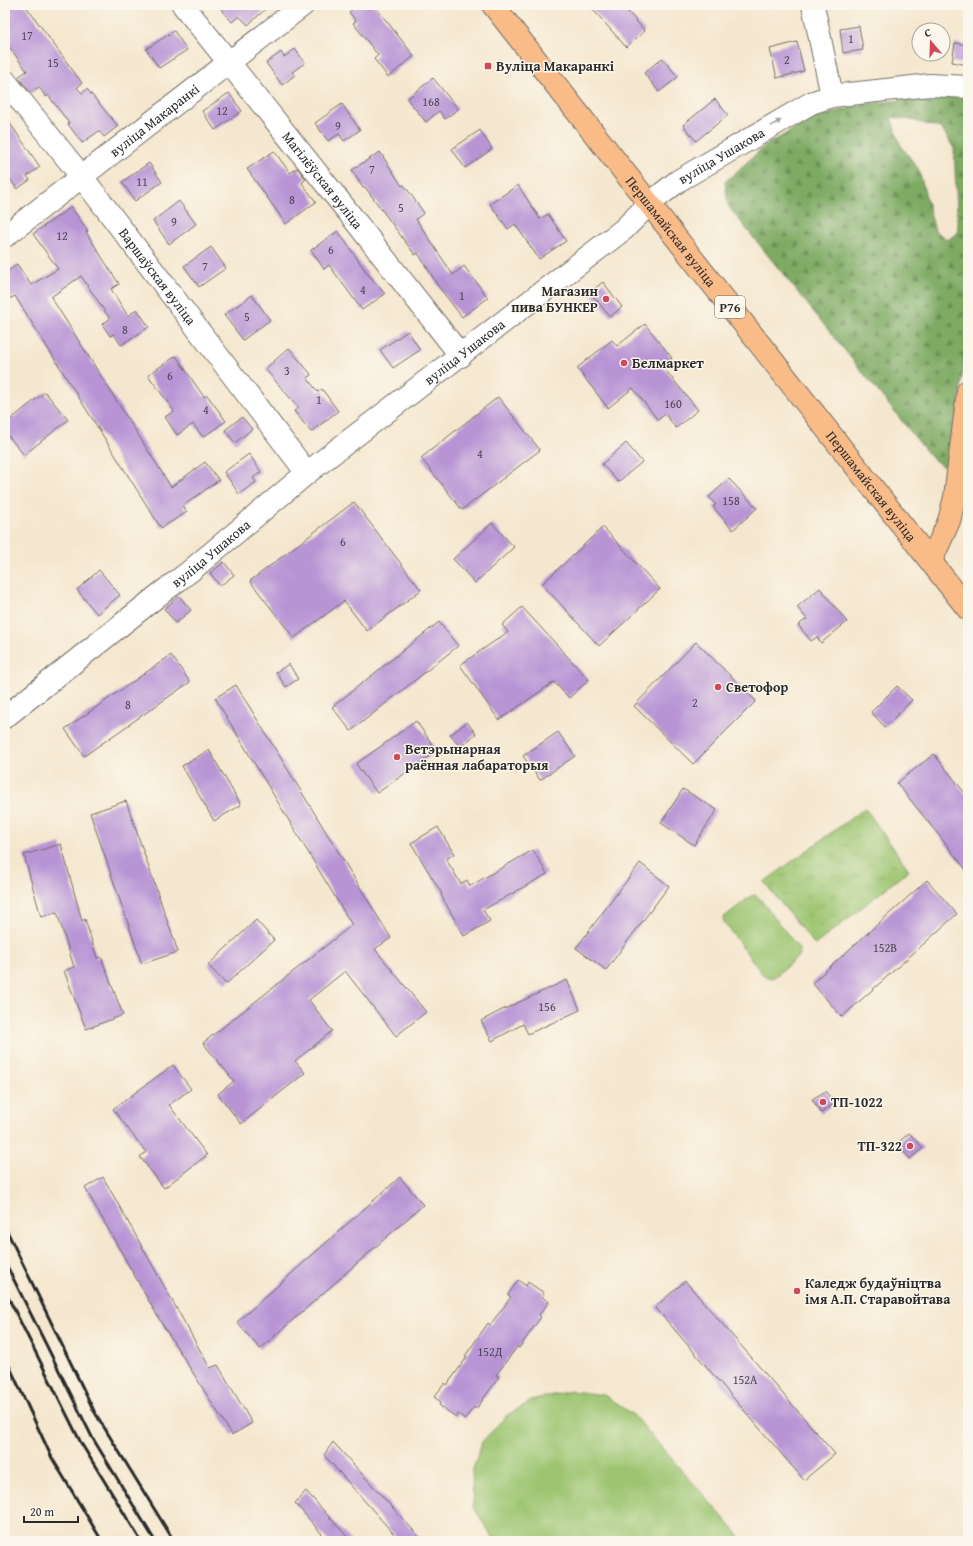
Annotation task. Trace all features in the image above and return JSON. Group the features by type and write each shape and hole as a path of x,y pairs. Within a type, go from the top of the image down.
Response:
{"main road":[{"name":"Першамайская вуліца","path":"493,5 968,609"},
{"path":"931,561 950,521 955,497 968,392"}],"street":[{"name":"Магілёўская вуліца","path":"183,5 461,356"},
{"name":"вуліца Макаранкі","path":"5,236 304,5"},
{"path":"813,5 832,96"},
{"name":"Варшаўская вуліца","path":"5,82 82,177 307,473"},
{"name":"вуліца Ушакова","path":"5,717 190,572 307,473 461,356 624,229 649,204 678,181 811,103 832,96 930,85 968,87"}],"green space":[{"path":"928,97 968,98 968,324 953,460 943,467 931,457 728,206 725,182 766,145 814,118 864,104","holes":["891,117 911,120 941,128 954,148 958,232 948,240 935,231 919,170 900,144"]},
{"path":"865,808 909,870 815,945 764,882"},
{"path":"755,895 760,899 799,949 800,955 773,978 767,978 763,975 724,922 723,918 751,896"},
{"path":"571,1391 604,1395 633,1415 744,1541 495,1541 473,1506 472,1472 482,1442 506,1416 535,1399"}],"building":[{"path":"5,5 25,5 82,83 77,88 82,93 87,89 118,126 104,137 99,131 82,143 48,95 46,97 39,87 31,93 18,77 27,71 5,41"},
{"path":"218,5 270,5 248,25 239,16 232,22"},
{"path":"358,5 374,5 414,56 388,77 374,59 378,55 353,23 356,21 349,12"},
{"path":"589,5 622,5 645,31 626,47"},
{"path":"859,26 863,50 843,53 840,29"},
{"path":"174,31 187,50 159,68 146,49"},
{"path":"797,42 804,71 777,78 770,49"},
{"path":"955,43 968,45 968,65 952,62"},
{"path":"295,49 305,63 292,72 295,75 282,85 266,63 281,52 284,57"},
{"path":"662,58 678,77 659,92 644,73"},
{"path":"433,78 458,109 445,119 439,111 426,122 407,99"},
{"path":"229,93 242,111 215,130 202,111"},
{"path":"715,99 728,115 696,141 683,125"},
{"path":"342,104 360,130 344,141 339,134 328,141 315,123"},
{"path":"5,116 40,167 27,176 30,180 17,189 5,171"},
{"path":"480,130 492,149 465,168 452,149"},
{"path":"274,151 290,173 297,168 306,179 302,183 316,202 286,224 247,169"},
{"path":"380,152 402,186 404,185 424,213 416,219 453,275 464,266 488,298 462,317 438,286 418,253 415,255 365,187 363,188 352,170"},
{"path":"149,163 162,182 135,201 122,182"},
{"path":"518,185 540,219 548,214 566,241 539,259 515,224 508,229 490,204"},
{"path":"179,201 196,224 169,244 153,221"},
{"path":"71,207 88,231 86,232 119,284 111,289 128,316 137,309 149,327 121,345 114,334 110,336 102,324 110,319 81,276 51,297 171,487 205,462 219,480 183,506 187,512 161,528 15,296 5,301 5,274 17,264 31,285 58,269 33,234"},
{"path":"338,231 367,273 385,294 362,310 329,265 324,269 311,250"},
{"path":"211,247 226,268 199,287 184,266"},
{"name":"Магазин пива БУНКЕР","path":"603,282 622,307 610,317 590,292"},
{"path":"252,295 270,320 243,340 224,315"},
{"name":"Белмаркет","path":"645,324 672,358 662,366 698,410 676,428 665,414 658,420 633,388 608,408 577,368 612,340 617,346"},
{"path":"408,331 420,350 393,368 380,350"},
{"path":"289,348 310,373 311,375 307,378 318,392 322,389 338,411 311,432 294,411 299,408 265,369"},
{"path":"176,356 204,397 207,395 226,421 203,437 193,424 177,435 165,417 174,411 148,375"},
{"path":"45,392 68,420 24,455 5,432 5,424"},
{"path":"498,397 540,450 462,510 421,458"},
{"path":"242,417 252,429 235,443 225,430"},
{"path":"626,443 642,462 618,482 602,464"},
{"path":"249,454 261,472 253,478 256,482 239,494 224,472"},
{"path":"729,479 757,508 733,530 713,507 716,505 709,497"},
{"path":"354,502 421,590 367,631 344,601 294,638 250,581"},
{"path":"492,523 514,547 475,583 453,559"},
{"path":"603,527 660,589 599,646 542,584"},
{"path":"224,562 234,575 220,586 210,573"},
{"path":"99,570 120,595 97,614 77,590"},
{"path":"820,588 847,622 821,643 817,637 811,641 798,625 807,619 797,607"},
{"path":"179,596 191,610 176,623 164,609"},
{"path":"522,607 589,680 569,698 554,682 499,720 460,665 508,632 502,625"},
{"path":"439,622 458,646 351,731 332,707"},
{"path":"696,642 756,701 693,764 634,706"},
{"path":"171,655 190,682 84,756 65,729"},
{"path":"289,664 298,679 286,687 276,672"},
{"path":"236,685 391,938 375,949 426,1012 396,1036 345,971 309,1000 332,1031 295,1061 305,1073 241,1124 218,1094 234,1081 203,1043 352,925 215,698"},
{"path":"897,686 912,700 885,727 871,712"},
{"name":"Ветэрынарная раённая лабараторыя","path":"416,721 437,751 377,793 356,764"},
{"path":"467,722 476,734 460,747 450,735"},
{"path":"558,732 575,756 540,780 523,756"},
{"path":"209,750 241,805 214,821 182,766"},
{"path":"934,754 968,797 968,872 897,783"},
{"path":"683,789 717,810 694,845 661,823"},
{"path":"126,801 178,952 142,964 90,813"},
{"path":"438,827 454,854 446,859 461,884 467,880 470,886 533,850 547,874 483,910 490,921 464,936 441,895 442,894 411,843"},
{"path":"61,844 82,921 85,919 97,958 101,957 123,1015 86,1029 64,971 74,967 57,912 41,917 24,855"},
{"path":"640,863 669,886 606,970 576,948"},
{"path":"927,880 957,914 842,1017 812,983"},
{"path":"256,920 274,940 226,984 208,965"},
{"path":"567,980 580,1010 528,1034 523,1024 492,1041 481,1021"},
{"path":"173,1065 191,1089 169,1105 207,1155 164,1188 140,1157 146,1152 113,1109"},
{"name":"ТП-1022","path":"826,1091 834,1104 821,1113 812,1099"},
{"name":"ТП-322","path":"909,1133 923,1148 910,1159 897,1144"},
{"path":"103,1177 210,1368 218,1365 252,1423 232,1435 158,1317 85,1188"},
{"path":"400,1177 423,1205 260,1349 237,1322"},
{"path":"518,1280 526,1286 528,1282 544,1293 542,1297 549,1302 539,1315 541,1317 519,1348 517,1347 496,1375 499,1377 476,1409 474,1407 465,1419 458,1414 456,1417 439,1405 441,1402 434,1397 445,1383 447,1385 467,1357 465,1356 488,1323 490,1325 511,1297 508,1295"},
{"path":"685,1281 835,1454 804,1480 655,1307"},
{"path":"333,1442 423,1541 400,1541 324,1455"},
{"path":"306,1491 351,1541 328,1541 295,1503"}],"railway":[{"path":"5,1227 94,1411 174,1541"},
{"path":"5,1262 92,1437 155,1541"},
{"path":"5,1291 81,1443 141,1541"},
{"path":"5,1357 52,1458 102,1541"}],"place":[{"name":"Вуліца Макаранкі","path":"488,66"},
{"name":"Магазин пива БУНКЕР","path":"606,299"},
{"name":"Белмаркет","path":"624,363"},
{"name":"Светофор","path":"718,687"},
{"name":"Ветэрынарная раённая лабараторыя","path":"397,757"},
{"name":"ТП-1022","path":"823,1102"},
{"name":"ТП-322","path":"910,1146"},
{"name":"Каледж будаўніцтва імя А.П. Старавойтава","path":"797,1291"}]}
